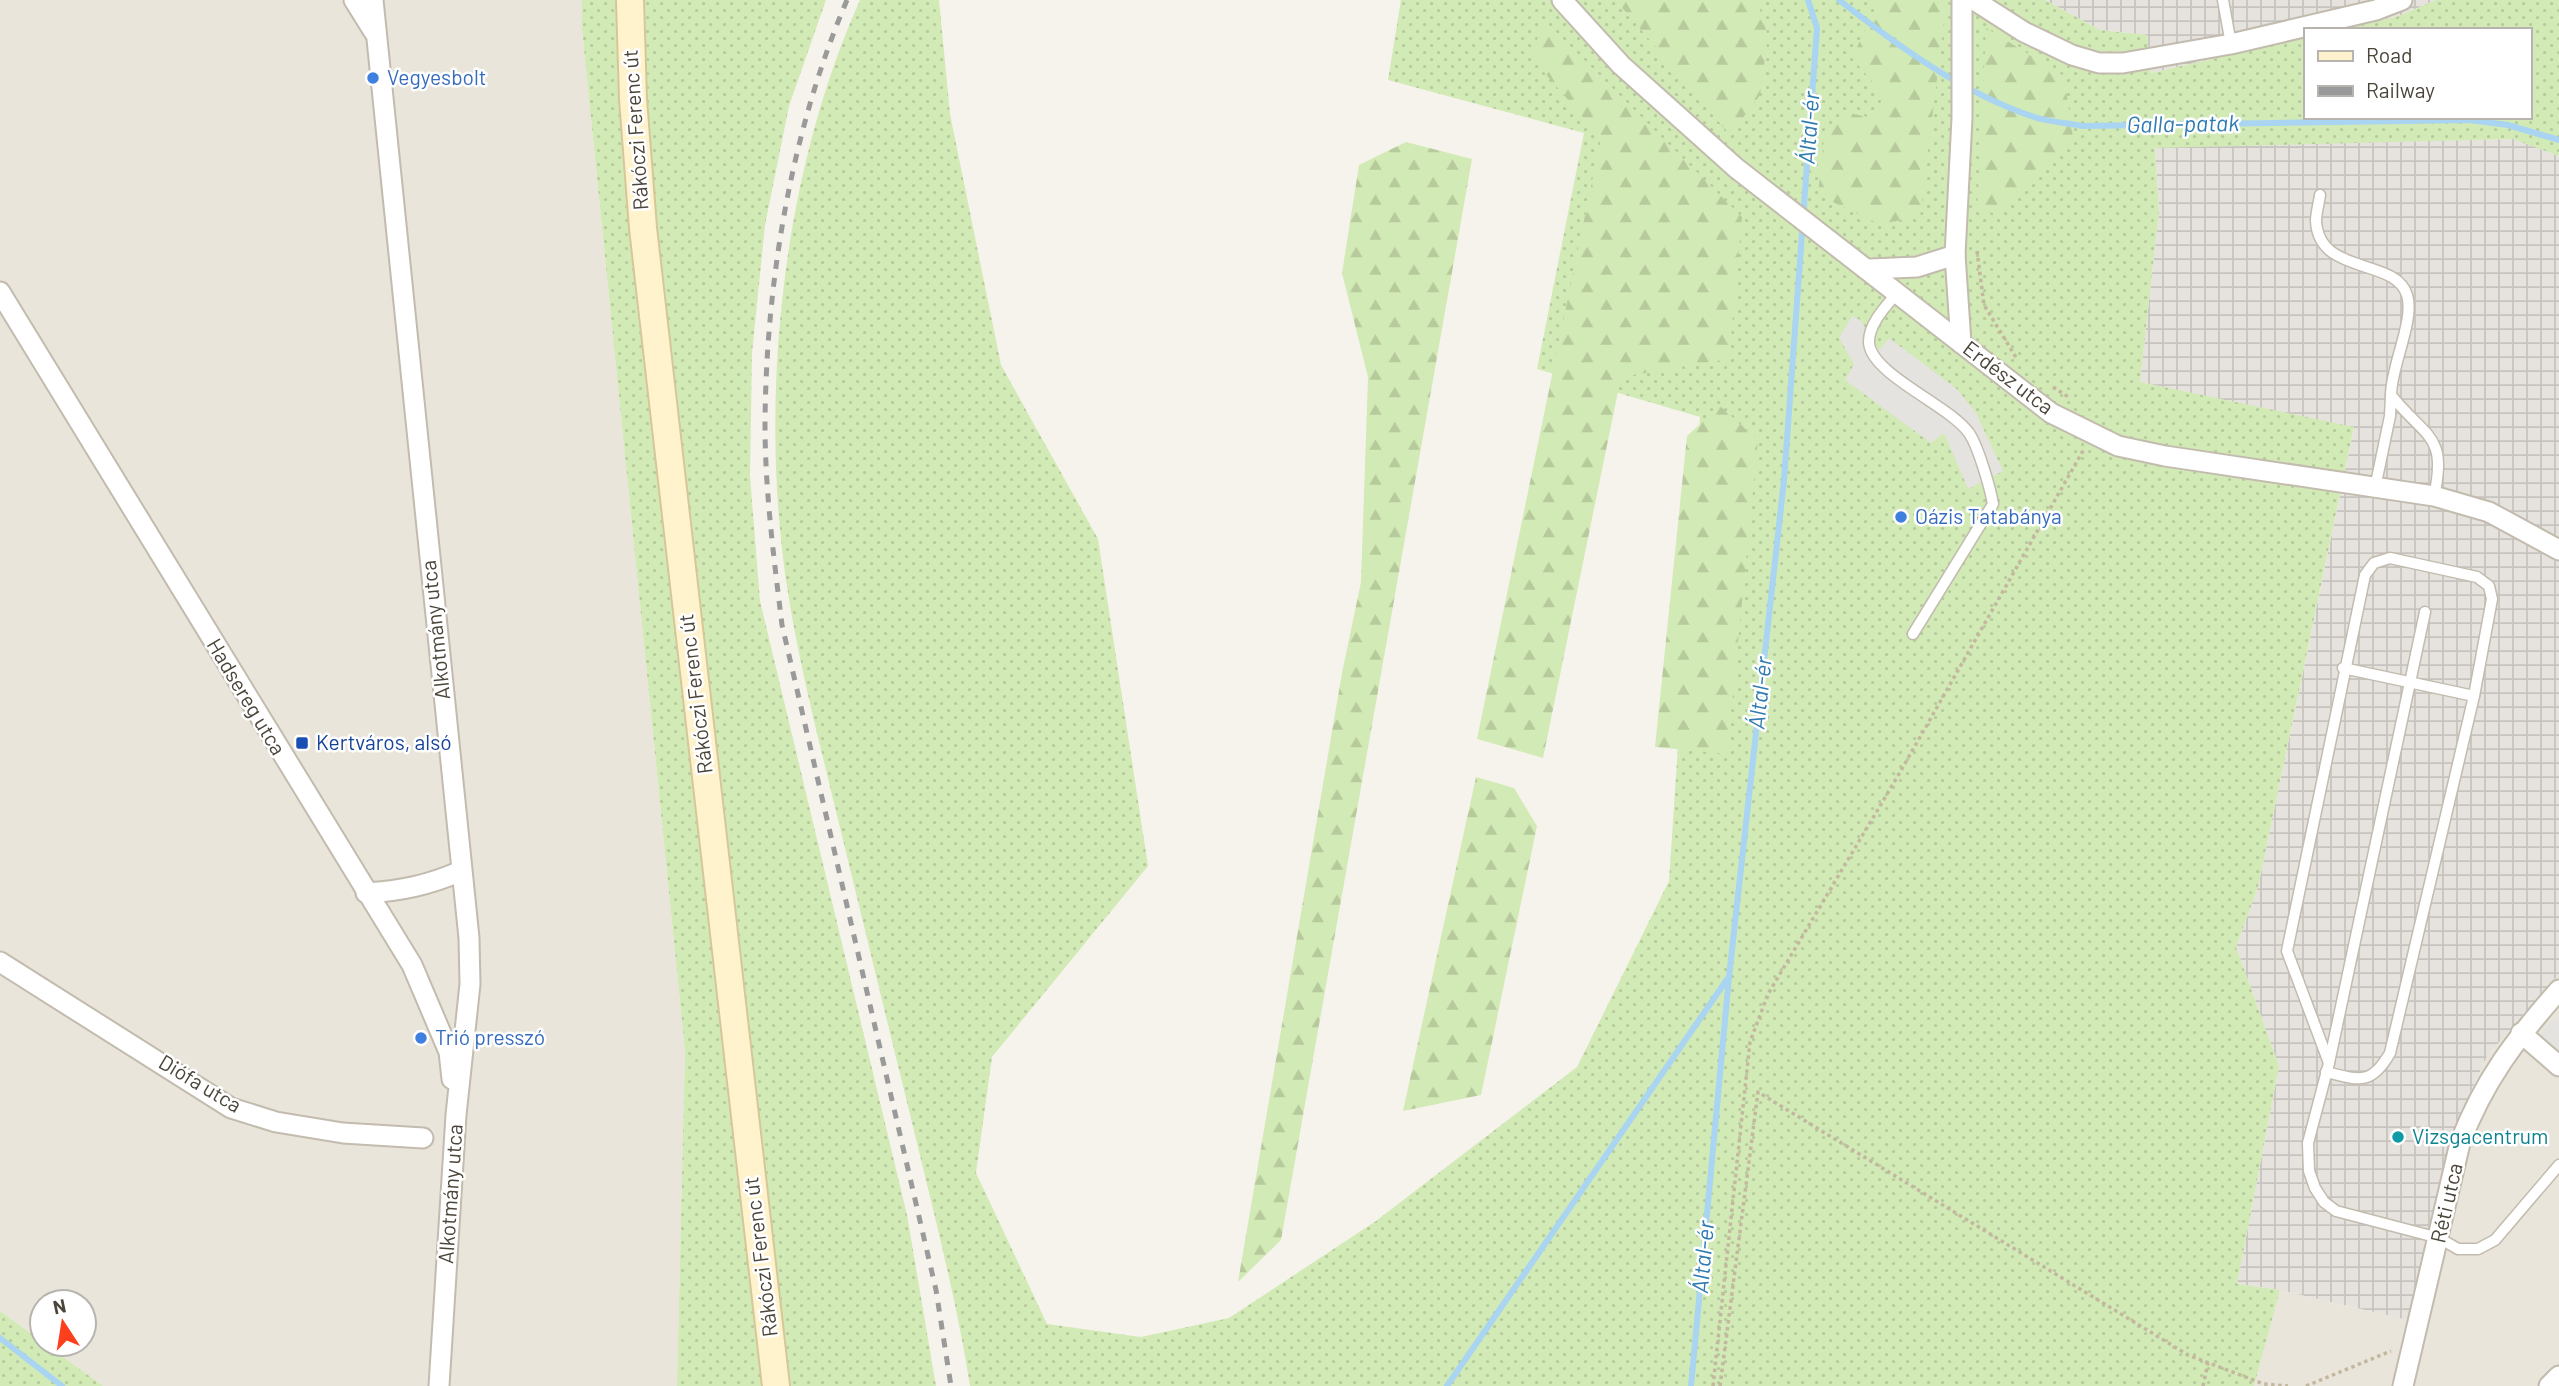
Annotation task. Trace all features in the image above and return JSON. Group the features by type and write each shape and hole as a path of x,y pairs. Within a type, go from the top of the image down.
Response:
{"main road":[{"name":"Rákóczi Ferenc út","path":"630,0 633,99 643,228 776,1386"}],"street":[{"path":"354,0 376,36"},
{"name":"Alkotmány utca","path":"373,0 469,938 470,984 456,1115 439,1386"},
{"name":"Erdész utca","path":"1562,0 1621,65 1736,168 2051,413 2118,446 2165,456 2434,496 2489,513 2523,528 2559,550"},
{"path":"1961,342 1955,255 1962,118 1962,0"},
{"path":"1974,0 2024,32 2072,55 2099,63 2123,63 2231,44 2376,10 2402,0"},
{"path":"1870,270 1917,267 1955,255"},
{"name":"Hadsereg utca","path":"0,292 412,965 449,1052 456,1115"},
{"path":"366,893 431,884 461,870"},
{"name":"Diófa utca","path":"0,962 231,1108 290,1124 343,1133 423,1138"},
{"name":"Réti utca","path":"2403,1386 2460,1143 2474,1107 2495,1068 2521,1033 2559,990"},
{"path":"2521,1033 2559,1066"},
{"path":"2549,1386 2559,1376"}],"lane":[{"path":"2223,0 2231,44"},
{"path":"2320,195 2316,223 2324,243 2341,260 2396,279 2407,294 2408,313 2391,380 2390,416 2375,488"},
{"path":"1898,292 1876,320 1869,342 1876,360 1970,433 1993,505 1913,634"},
{"path":"2391,395 2407,415 2423,428 2437,447 2440,467 2434,496"},
{"path":"2390,558 2477,577 2489,586 2491,599 2474,696 2390,1053 2379,1072 2359,1080 2328,1068 2287,951 2343,668 2365,575 2374,562 2390,558"},
{"path":"2426,612 2328,1068 2308,1143 2309,1171 2324,1202 2336,1211 2439,1238 2458,1249 2478,1249 2495,1240 2559,1165"},
{"path":"2343,668 2474,696"}],"path":[{"path":"1956,222 1975,232 1984,305 2021,366"},
{"path":"2052,386 2072,399"},
{"path":"1713,1386 1750,1042 1768,994 1899,775 2093,433"},
{"path":"1720,1386 1758,1092 2188,1355 2264,1384 2288,1386"},
{"path":"2306,1386 2366,1364 2415,1339"},
{"path":"2203,1386 2208,1363"}],"shaded area":[{"path":"0,0 582,0 582,29 685,1051 677,1386 103,1386 64,1358 98,1358 98,1288 28,1288 28,1332 0,1311"},
{"path":"2045,0 2436,0 2399,16 2348,28 2304,28 2304,38 2151,73 2147,35 2100,30"},
{"path":"2514,139 2559,156 2559,974 2487,1056 2461,1113 2408,1320 2280,1290 2237,1284 2279,1066 2236,947 2258,887 2354,428 2140,382 2159,211 2155,147"},
{"path":"1852,316 1860,320 1879,350 1889,338 1957,389 1976,413 2003,471 1968,489 1944,433 1931,443 1845,380 1854,364 1839,338"},
{"path":"2559,974 2559,1386 2254,1386 2280,1290 2408,1320 2461,1113 2487,1056"},
{"path":"2556,1016 2559,1018 2559,1066 2532,1042"}],"green space":[{"path":"582,0 826,0 789,106 765,225 752,353 750,476 760,601 907,1215 936,1386 677,1386 685,1051 582,29"},
{"path":"860,0 939,0 950,114 1001,365 1098,539 1148,866 992,1057 976,1173 1047,1324 1141,1337 1229,1318 1376,1221 1577,1067 1669,881 1700,417 1537,369 1584,133 1388,80 1401,0 2045,0 2100,30 2147,35 2151,73 2304,38 2304,119 2531,119 2531,28 2348,28 2399,16 2436,0 2559,0 2559,156 2513,139 2155,148 2159,211 2140,382 2354,427 2258,887 2236,947 2279,1066 2237,1284 2280,1290 2254,1386 970,1386 945,1260 801,664 790,608 778,509 775,435 777,360 784,284 812,137 834,66"},
{"path":"1620,0 1757,0 1768,36 1760,95 1730,135 1620,5"},
{"path":"1879,0 1940,0 1946,5 1920,217 1879,224 1818,195 1825,128 1848,113 1874,118 1884,95 1852,58"},
{"path":"1544,20 1742,217 1729,359 1621,377 1543,758 1477,739 1601,138 1531,57"},
{"path":"1986,28 2064,76 2074,144 1995,213 1977,211"},
{"path":"1406,142 1472,159 1281,1240 1238,1282 1342,673 1361,582 1368,377 1342,273 1359,165"},
{"path":"1720,406 1758,440 1727,754 1655,747 1687,436"},
{"path":"1476,777 1514,788 1537,826 1481,1095 1403,1111"},
{"path":"0,1311 28,1331 28,1358 65,1358 103,1386 0,1386"}],"waterway":[{"name":"Által-ér","path":"1691,1386 1729,977 1784,480 1817,28 1808,0"},
{"name":"Galla-patak","path":"1839,0 1908,51 1956,82 2007,107 2046,120 2082,126 2470,120 2508,125 2559,140"},
{"path":"1447,1386 1728,978"},
{"path":"0,1338 62,1386"}],"railway":[{"path":"847,0 827,50 811,102 785,208 770,316 765,424 768,500 782,625 936,1290 951,1386"}],"place":[{"name":"Vegyesbolt","path":"373,78"},
{"name":"Oázis Tatabánya","path":"1901,517"},
{"name":"Kertváros, alsó","path":"302,743"},
{"name":"Trió presszó","path":"421,1038"},
{"name":"Vizsgacentrum","path":"2398,1137"}]}
